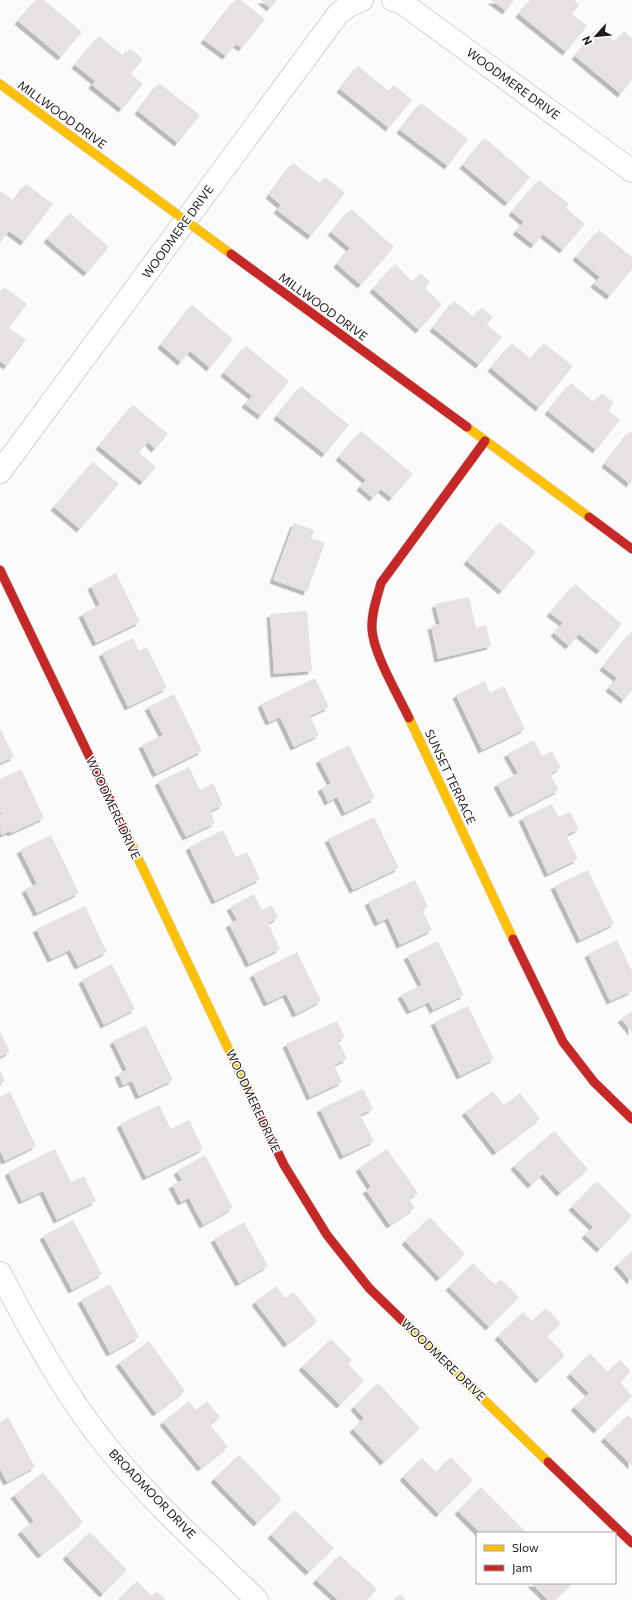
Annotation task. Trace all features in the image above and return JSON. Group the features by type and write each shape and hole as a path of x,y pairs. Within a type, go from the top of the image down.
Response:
{"street":[{"name":"WOODMERE DRIVE","path":"0,472 338,14 350,5 362,0"},
{"name":"WOODMERE DRIVE","path":"393,0 400,2 632,171"},
{"name":"MILLWOOD DRIVE","path":"0,84 632,549"},
{"name":"SUNSET TERRACE","path":"485,440 381,583 374,607 372,629 377,651 539,994 564,1042 594,1082 632,1120"},
{"name":"WOODMERE DRIVE","path":"0,570 284,1165 327,1235 369,1288 632,1543"},
{"name":"BROADMOOR DRIVE","path":"0,1273 24,1319 76,1406 108,1448 145,1489 257,1600"}],"building":[{"path":"36,0 44,0 82,32 61,57 18,21"},
{"path":"235,0 241,0 265,19 242,48 236,44 226,56 204,40"},
{"path":"261,0 277,0 270,8"},
{"path":"491,0 514,0 506,11"},
{"path":"530,0 574,0 579,5 572,14 587,26 566,52 519,14"},
{"path":"598,28 615,42 624,31 632,38 632,80 621,94 575,56"},
{"path":"99,36 124,56 130,48 143,59 131,74 143,84 122,109 92,85 95,81 75,65"},
{"path":"358,66 389,91 394,85 412,100 389,128 340,89"},
{"path":"159,83 200,115 178,143 138,111"},
{"path":"421,103 468,139 448,166 400,130"},
{"path":"485,138 530,177 508,203 463,165"},
{"path":"293,163 320,183 325,177 345,193 311,236 277,210 281,205 269,195"},
{"path":"539,180 569,204 566,208 585,224 563,250 543,234 534,245 516,231 524,222 512,212"},
{"path":"26,184 53,204 24,242 9,231 0,243 0,191 14,201"},
{"path":"351,209 394,247 361,285 337,264 350,248 331,232"},
{"path":"70,213 109,247 87,273 47,239"},
{"path":"599,230 632,257 632,269 610,296 594,284 600,277 576,257"},
{"path":"395,264 413,282 421,273 430,282 425,288 442,304 419,330 373,289"},
{"path":"4,287 27,304 9,328 26,340 7,366 0,361 0,292"},
{"path":"454,301 474,317 482,307 493,317 487,325 502,337 479,365 433,328"},
{"path":"192,305 233,339 210,368 190,351 181,362 161,345"},
{"path":"512,343 531,359 544,343 573,366 539,408 491,368"},
{"path":"246,346 289,381 261,416 245,404 252,396 224,373"},
{"path":"571,383 594,402 602,393 614,403 608,410 620,420 596,450 548,411"},
{"path":"301,386 349,425 325,454 277,416"},
{"path":"133,405 168,434 155,449 148,442 139,453 156,467 143,482 99,446"},
{"path":"361,431 413,474 392,498 381,489 373,498 360,487 366,480 339,457"},
{"path":"630,431 632,433 632,480 630,484 605,464"},
{"path":"93,462 119,484 80,529 54,507"},
{"path":"500,522 536,552 502,591 467,561"},
{"path":"294,523 314,530 311,538 325,543 307,592 273,580"},
{"path":"116,573 140,622 96,643 82,614 100,605 91,586"},
{"path":"575,584 622,624 600,651 579,634 569,646 554,633 563,623 550,613"},
{"path":"469,597 476,628 486,625 491,646 438,659 431,626 440,624 435,604"},
{"path":"307,611 312,671 274,674 270,614"},
{"path":"632,631 632,690 624,700 609,688 617,678 603,667"},
{"path":"133,638 139,651 147,647 167,688 128,707 102,653"},
{"path":"315,678 329,707 310,716 319,735 294,747 280,717 269,722 261,704"},
{"path":"485,681 490,693 504,686 525,729 482,750 456,695"},
{"path":"174,694 202,751 156,774 142,745 163,735 148,707"},
{"path":"0,728 14,757 0,763"},
{"path":"534,740 542,756 552,751 561,768 550,774 559,790 513,814 497,784 518,773 507,754"},
{"path":"349,745 375,798 345,813 337,797 328,802 321,788 331,783 319,760"},
{"path":"189,767 200,790 213,783 223,805 210,811 215,823 186,837 158,782"},
{"path":"21,769 44,818 11,833 10,831 1,835 0,815 2,814 0,811 0,779"},
{"path":"552,804 558,817 570,812 579,829 566,835 578,859 548,874 522,818"},
{"path":"374,817 399,868 353,890 328,839"},
{"path":"223,830 236,857 247,852 260,879 215,901 189,847"},
{"path":"51,835 79,893 37,913 25,889 37,884 20,850"},
{"path":"588,870 614,924 580,940 554,886"},
{"path":"415,880 428,907 422,909 432,930 400,945 388,918 378,923 368,902"},
{"path":"254,894 262,910 272,905 278,918 268,923 280,949 249,964 229,924 237,920 230,907"},
{"path":"85,906 107,952 78,966 70,950 51,959 36,929"},
{"path":"617,940 632,971 632,991 610,1001 588,954"},
{"path":"438,941 464,995 433,1010 429,1002 410,1011 401,995 422,985 407,956"},
{"path":"297,952 321,1001 296,1014 286,994 267,1003 253,974"},
{"path":"112,964 135,1009 104,1025 82,980"},
{"path":"468,1006 494,1059 460,1076 434,1022"},
{"path":"632,1011 632,1032 621,1019"},
{"path":"337,1021 345,1037 338,1040 347,1059 334,1065 342,1082 310,1097 286,1044"},
{"path":"146,1025 173,1080 139,1096 132,1081 123,1085 118,1074 127,1070 113,1041"},
{"path":"0,1031 10,1052 0,1057"},
{"path":"0,1070 5,1081 0,1084"},
{"path":"363,1089 373,1109 360,1115 374,1141 343,1156 320,1109"},
{"path":"493,1091 504,1105 520,1093 540,1119 496,1152 465,1112"},
{"path":"10,1092 36,1146 5,1161 0,1151 0,1097"},
{"path":"159,1105 171,1129 189,1120 203,1149 146,1177 120,1124"},
{"path":"554,1131 588,1169 560,1193 543,1174 531,1185 514,1166"},
{"path":"55,1149 71,1182 84,1176 96,1201 57,1220 43,1191 22,1201 8,1172"},
{"path":"387,1149 418,1193 409,1199 415,1208 390,1225 366,1190 371,1187 359,1168"},
{"path":"205,1155 233,1208 203,1225 189,1198 181,1202 172,1185 182,1180 177,1171"},
{"path":"597,1181 632,1216 600,1249 585,1235 593,1227 572,1207"},
{"path":"430,1217 465,1254 440,1278 405,1241"},
{"path":"73,1220 102,1274 72,1290 43,1236"},
{"path":"244,1222 268,1266 239,1283 214,1239"},
{"path":"632,1251 632,1279 631,1281 617,1265"},
{"path":"473,1263 495,1285 501,1279 519,1297 489,1327 449,1287"},
{"path":"110,1284 139,1337 110,1353 81,1300"},
{"path":"276,1286 285,1298 294,1292 317,1321 287,1344 255,1302"},
{"path":"546,1308 561,1323 547,1336 565,1355 539,1380 498,1336 523,1312 532,1321"},
{"path":"331,1339 352,1360 348,1364 364,1381 340,1405 302,1367"},
{"path":"149,1341 185,1391 156,1413 119,1363"},
{"path":"590,1353 608,1372 620,1360 631,1371 620,1382 632,1396 597,1430 574,1407 589,1393 570,1374"},
{"path":"378,1383 420,1428 384,1462 353,1429 364,1418 354,1407"},
{"path":"189,1401 196,1410 207,1401 220,1417 210,1425 228,1447 201,1468 163,1422"},
{"path":"628,1415 632,1419 632,1466 604,1438"},
{"path":"8,1417 35,1467 7,1482 0,1469 0,1422"},
{"path":"239,1455 282,1499 257,1523 214,1479"},
{"path":"451,1457 473,1480 439,1514 403,1477 422,1458 436,1472"},
{"path":"43,1472 83,1522 41,1555 21,1531 34,1521 14,1495"},
{"path":"481,1487 525,1531 479,1532 458,1511"},
{"path":"295,1510 334,1548 309,1572 271,1535"},
{"path":"90,1532 127,1570 103,1594 66,1556"},
{"path":"340,1555 377,1589 367,1600 338,1600 316,1580"},
{"path":"137,1581 152,1596 157,1591 166,1600 118,1600"},
{"path":"532,1584 572,1584 555,1600 548,1600"},
{"path":"400,1594 406,1600 394,1600"}],"traffic: slow":[{"path":"0,84 231,254"},
{"path":"467,427 589,517"},
{"path":"409,718 513,939"},
{"path":"127,835 255,1105"},
{"path":"409,1327 548,1462"}],"traffic: jam":[{"path":"231,254 467,427"},
{"path":"409,718 381,662 373,639 372,623 376,600 381,583 485,441"},
{"path":"589,517 632,549"},
{"path":"0,570 127,835"},
{"path":"513,939 563,1042 594,1082 632,1119"},
{"path":"255,1105 284,1165 327,1235 369,1288 409,1327"},
{"path":"548,1462 632,1543"}]}
